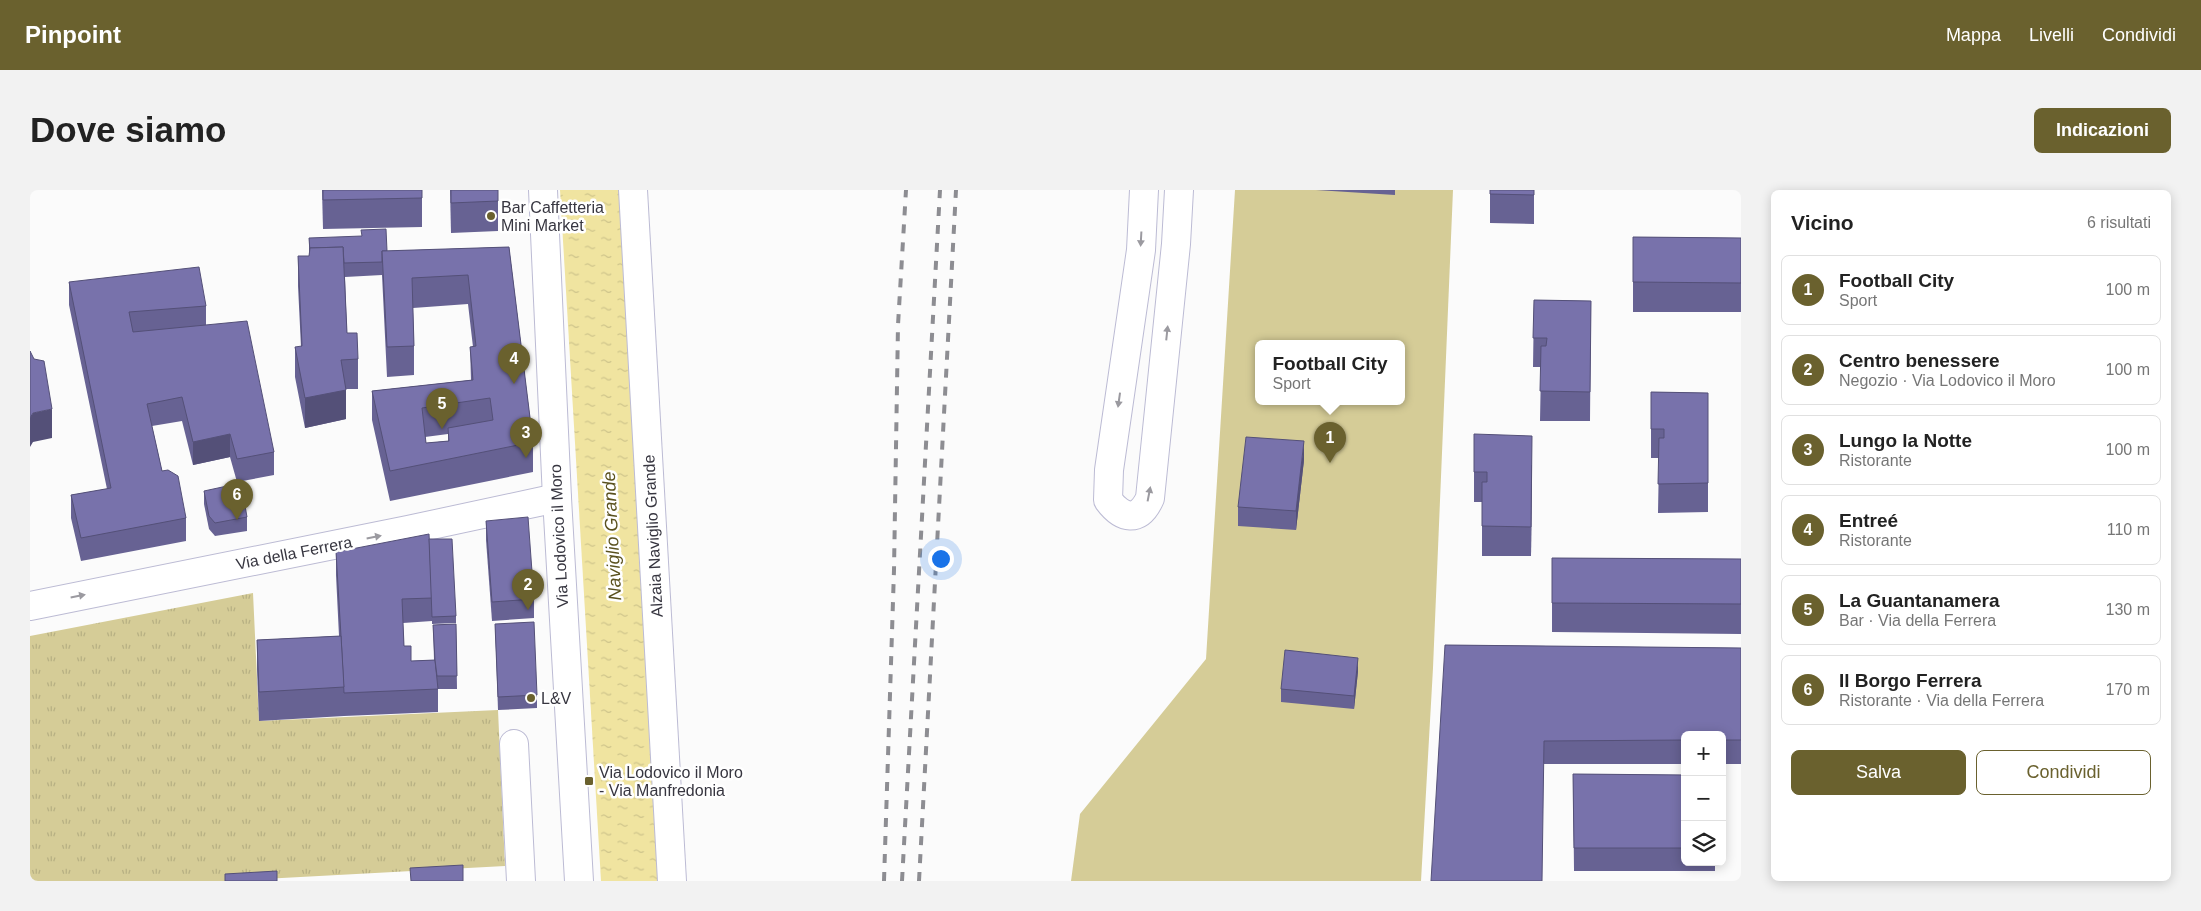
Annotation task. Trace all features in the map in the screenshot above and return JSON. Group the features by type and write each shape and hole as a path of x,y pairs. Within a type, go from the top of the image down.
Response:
{"street":[{"name":"Via Lodovico il Moro","path":"543,190 557,498 579,881"},
{"name":"Alzaia Naviglio Grande","path":"633,190 672,881"},
{"path":"1144,190 1141,250 1109,470 1108,500 1116,511 1125,515 1136,515 1145,510 1150,498 1176,244 1179,190"},
{"name":"Via della Ferrera","path":"30,606 557,498"},
{"path":"514,744 521,881"}],"green space":[{"path":"1235,190 1453,190 1433,668 1421,881 1071,881 1080,814 1206,659"},
{"path":"253,593 259,721 498,710 505,866 224,881 30,881 30,636"}],"water":[{"name":"Naviglio Grande","path":"560,190 622,190 661,881 601,881"}],"building":[{"path":"323,190 422,190 422,198 323,200"},
{"path":"451,190 498,190 498,201 451,203"},
{"path":"1490,190 1534,190 1534,195 1490,194"},
{"path":"386,229 387,251 382,251 382,262 344,263 343,247 310,248 310,252 309,238 362,236 361,230"},
{"path":"1633,237 1741,238 1741,283 1633,282"},
{"path":"343,247 347,333 357,333 358,359 341,360 346,390 305,398 295,347 302,346 298,256 309,256 310,248"},
{"path":"509,247 533,442 390,471 372,391 473,380 470,347 476,346 468,275 412,278 414,346 387,347 382,251","holes":["490,398 493,420 448,428 449,441 426,443 422,408"]},
{"path":"199,267 206,306 129,312 133,332 247,321 274,452 237,459 230,434 193,442 182,397 147,404 162,471 168,470 178,476 186,518 81,538 71,495 111,488 69,282"},
{"path":"1534,300 1591,301 1590,392 1540,391 1541,346 1546,346 1547,338 1533,338"},
{"path":"30,351 34,359 44,361 52,409 33,413 30,418"},
{"path":"1651,392 1708,393 1708,483 1658,484 1659,438 1664,438 1664,429 1651,429"},
{"path":"1474,434 1532,436 1531,527 1482,526 1482,482 1487,482 1487,472 1474,472"},
{"path":"1246,437 1304,441 1296,511 1238,507"},
{"path":"241,483 247,517 215,523 209,516 204,491"},
{"path":"528,517 534,599 492,602 486,521"},
{"path":"429,534 432,598 402,599 404,646 411,646 411,661 435,660 438,689 344,693 336,552"},
{"path":"429,539 452,539 456,616 432,617"},
{"path":"1552,558 1741,559 1741,604 1552,603"},
{"path":"534,622 537,695 498,697 495,624"},
{"path":"456,624 457,676 437,676 433,625"},
{"path":"341,636 344,687 259,692 257,640"},
{"path":"1445,645 1741,648 1741,740 1726,740 1726,731 1681,731 1681,740 1544,741 1542,881 1431,881"},
{"path":"1285,650 1358,658 1354,696 1281,689"},
{"path":"1573,774 1681,775 1681,848 1574,848"},
{"path":"463,865 463,881 411,881 410,868"},
{"path":"277,871 277,881 225,881 225,874"}],"railway":[{"path":"884,881 894,570 898,325 906,190"},
{"path":"902,881 940,190"},
{"path":"919,881 956,190"}],"place":[{"name":"Bar Caffetteria Mini Market","path":"491,216"},
{"name":"Entreé","path":"514,384"},
{"name":"La Guantanamera","path":"442,429"},
{"name":"Lungo la Notte","path":"526,458"},
{"name":"Football City","path":"1330,463"},
{"name":"Il Borgo Ferrera","path":"237,520"},
{"name":"Centro benessere","path":"528,610"},
{"name":"L&V","path":"531,698"},
{"name":"Via Lodovico il Moro - Via Manfredonia","path":"589,781"}]}
